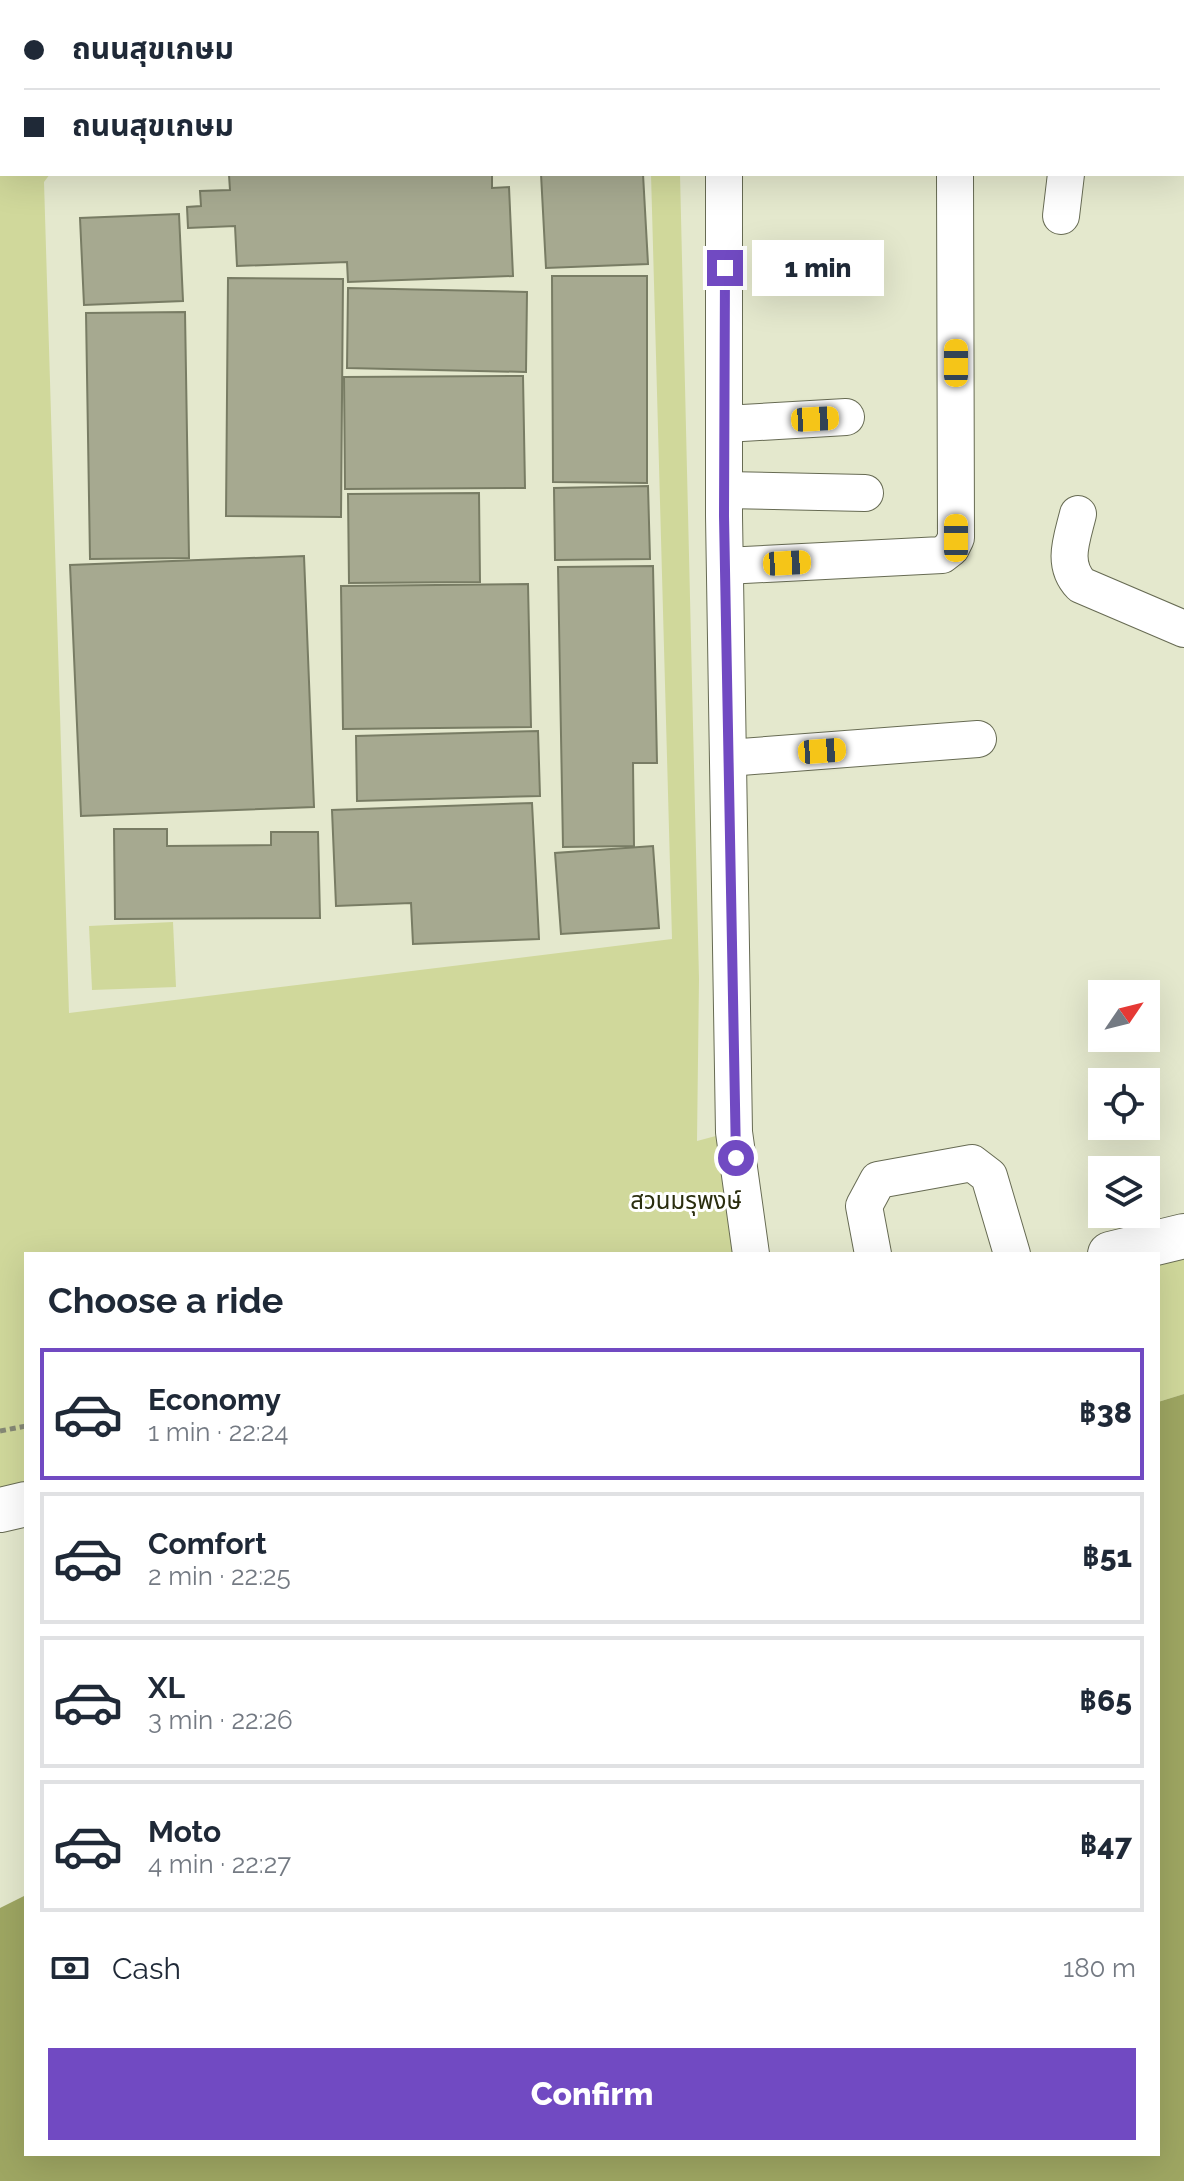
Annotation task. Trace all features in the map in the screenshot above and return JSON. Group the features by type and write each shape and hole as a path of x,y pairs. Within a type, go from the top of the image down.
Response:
{"main road":[{"path":"1118,1252 1184,1236"},
{"path":"0,1510 24,1504"}],"street":[{"path":"724,176 725,566 734,1132 751,1252"},
{"path":"725,566 942,555 951,548 956,522 955,176"},
{"path":"1061,216 1066,176"},
{"path":"725,424 846,417"},
{"path":"725,490 865,493"},
{"path":"1078,514 1067,560 1073,577 1081,585 1184,629"},
{"path":"728,758 978,739"},
{"path":"873,1252 864,1206 878,1180 972,1163 989,1176 1011,1252"}],"path":[{"path":"0,1431 24,1426"}],"green space":[{"name":"สวนมรุพงษ์","path":"0,176 48,176 44,182 69,1013 672,939 651,176 680,176 699,979 697,1141 727,1133 751,1252 24,1252 24,1501 0,1506"},
{"path":"173,922 176,987 92,990 89,926"},
{"path":"1184,1236 1184,1394 1160,1401 1160,1253"}],"shaded area":[{"path":"1184,1394 1184,2181 0,2181 0,1908 24,1896 24,2156 1160,2156 1160,1401"}],"building":[{"path":"229,176 492,176 492,188 509,187 513,276 348,282 347,262 237,266 235,226 188,228 187,207 201,206 200,191 230,190"},
{"path":"541,176 643,176 648,264 546,268"},
{"path":"179,214 183,301 84,305 80,218"},
{"path":"552,276 647,276 647,483 553,482"},
{"path":"228,278 343,279 341,517 226,516"},
{"path":"348,288 527,292 526,372 347,368"},
{"path":"185,312 189,558 90,559 86,313"},
{"path":"523,376 525,488 345,489 344,377"},
{"path":"648,486 650,559 555,560 554,488"},
{"path":"479,493 480,582 349,583 348,494"},
{"path":"304,556 314,807 81,816 70,565"},
{"path":"653,566 657,763 633,763 634,846 563,847 558,567"},
{"path":"528,584 531,727 343,729 341,586"},
{"path":"538,731 540,796 357,801 356,736"},
{"path":"532,803 539,939 413,944 411,903 336,906 332,810"},
{"path":"114,829 167,829 167,846 271,845 271,832 318,832 320,918 115,919"},
{"path":"653,846 659,928 561,934 555,853"}],"route":[{"path":"725,268 724,516 736,1158"}]}
